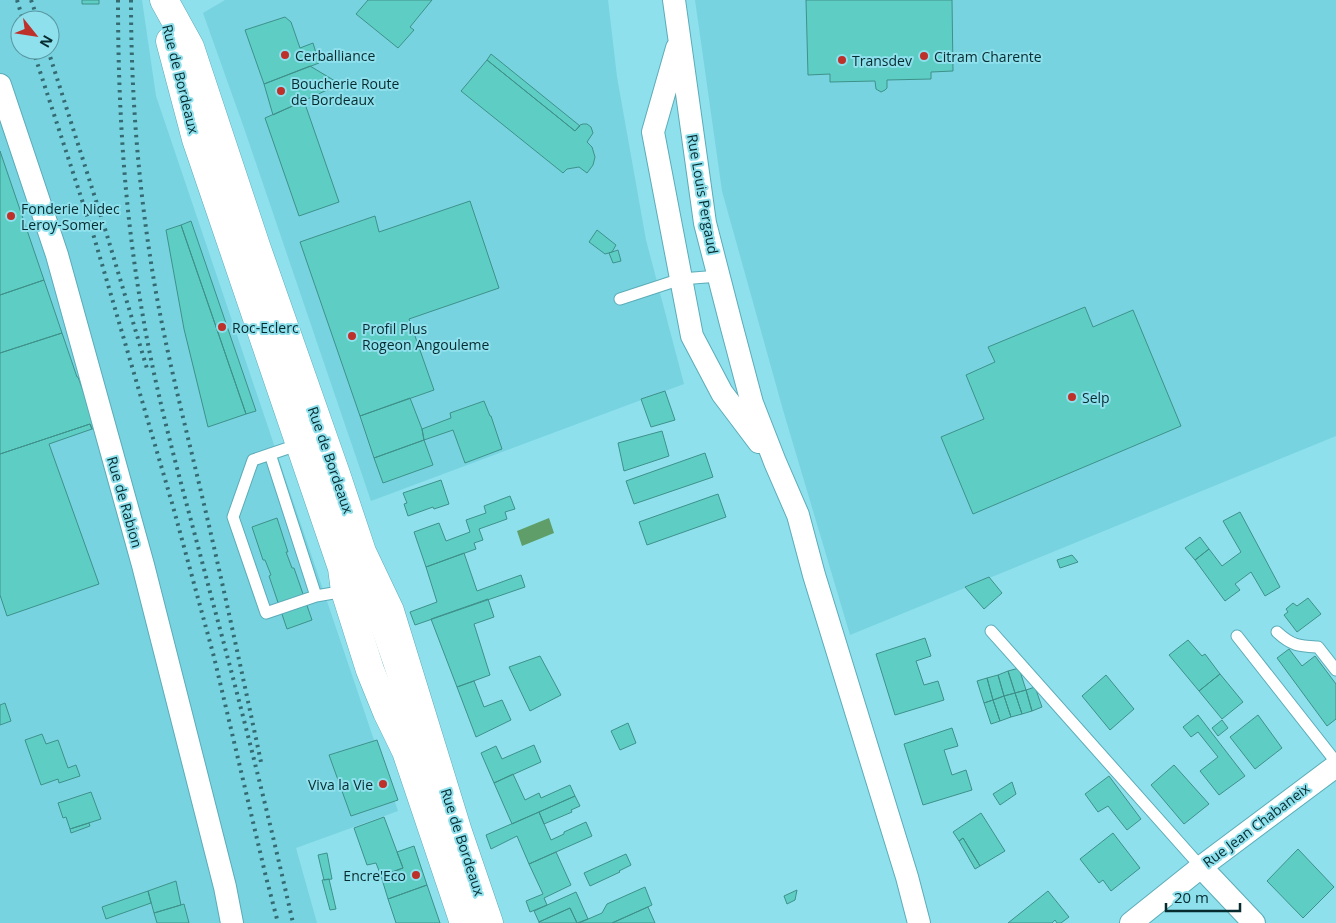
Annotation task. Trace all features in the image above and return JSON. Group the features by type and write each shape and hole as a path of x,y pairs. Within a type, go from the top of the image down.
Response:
{"main road":[{"name":"Rue de Bordeaux","path":"164,0 172,50 196,139 342,568 345,591 370,670 406,751 464,923"},
{"name":"Rue de Bordeaux","path":"164,0 190,47 253,237 362,552 390,611 458,832 490,923"}],"street":[{"path":"177,0 184,0"},
{"name":"Rue Louis Pergaud","path":"674,0 705,223 752,403 774,462"},
{"name":"Rue Louis Pergaud","path":"679,40 654,132 692,336 722,393 774,462"},
{"name":"Rue de Rabion","path":"0,85 57,255 143,565 225,887 232,923"},
{"path":"722,393 752,403"},
{"path":"774,462 798,515 814,574 907,877 919,923"},
{"name":"Rue Jean Chabaneix","path":"1130,923 1201,866 1336,764"},
{"path":"1201,866 1254,923"}],"lane":[{"path":"172,50 205,128"},
{"path":"218,165 279,345"},
{"path":"620,299 681,279 719,276"},
{"path":"300,444 253,460 233,517 266,613 316,596 345,591"},
{"path":"270,454 316,596"},
{"path":"347,542 420,757"},
{"path":"991,631 1201,866"},
{"path":"1277,632 1288,642 1318,647 1336,670"},
{"path":"1237,636 1336,764"}],"shaded area":[{"path":"0,0 142,0 156,96 398,811 296,848 317,923 0,923"},
{"path":"225,0 608,0 617,77 646,240 684,384 371,501 203,13"},
{"path":"695,0 1336,0 1336,436 850,635 783,410 722,191"},
{"path":"549,518 554,533 522,546 517,531"}],"building":[{"path":"82,0 99,0 99,4 82,4"},
{"path":"368,0 432,0 410,27 414,30 398,48 356,14"},
{"path":"806,0 952,0 953,71 931,72 931,79 887,80 887,88 881,92 876,89 875,81 830,82 830,74 808,75"},
{"name":"Cerballiance","path":"285,17 291,22 300,48 313,43 319,63 264,84 245,30"},
{"path":"491,54 580,126 575,131 487,60"},
{"path":"487,60 575,131 583,124 591,127 593,133 587,142 592,147 595,157 593,165 587,173 579,167 567,169 563,173 461,91"},
{"path":"310,66 340,84 273,115 264,84"},
{"path":"304,101 339,202 299,216 265,118"},
{"name":"Fonderie Nidec Leroy-Somer","path":"0,151 44,280 0,295"},
{"path":"470,201 499,288 409,319 434,390 360,416 300,242 375,216 379,232"},
{"path":"191,221 256,411 246,414 181,225"},
{"path":"181,225 246,414 208,427 184,329 166,230"},
{"path":"597,230 616,245 612,252 605,254 589,242"},
{"path":"618,250 621,261 613,263 609,253"},
{"path":"44,280 62,333 0,353 0,295"},
{"name":"Selp","path":"1085,307 1093,327 1133,310 1181,426 973,514 941,437 984,419 966,375 995,362 988,347"},
{"path":"62,333 96,427 92,429 90,424 0,454 0,353"},
{"path":"665,391 675,420 651,427 641,399"},
{"path":"410,398 422,429 424,440 374,458 360,416"},
{"path":"484,401 502,449 465,463 453,430 424,440 422,429 451,418 450,413"},
{"path":"90,424 92,429 49,444 99,584 7,616 0,595 0,454"},
{"path":"662,431 669,456 624,471 618,443"},
{"path":"424,440 433,465 383,483 374,458"},
{"path":"705,453 713,477 634,504 626,481"},
{"path":"441,480 449,504 434,509 433,507 408,516 404,504 407,503 403,493"},
{"path":"718,494 726,517 647,545 639,522"},
{"path":"510,496 515,509 505,512 507,519 479,529 483,540 474,543 476,549 426,567 414,532 439,523 446,541 470,532 466,520 486,513 484,506"},
{"path":"1240,512 1280,587 1265,596 1251,572 1235,584 1240,590 1225,601 1195,560 1209,549 1222,566 1241,552 1223,521"},
{"path":"277,518 288,552 286,552 292,568 294,568 312,620 287,629 269,576 271,575 265,560 263,560 252,527"},
{"path":"1200,537 1209,549 1195,560 1185,548"},
{"path":"464,553 477,591 521,575 525,587 415,625 410,612 437,602 426,567"},
{"path":"1072,555 1078,562 1060,568 1057,560"},
{"path":"989,577 1002,593 984,609 965,587"},
{"path":"1308,598 1321,614 1297,632 1284,615 1288,612 1286,609 1293,603 1297,606"},
{"path":"488,599 494,617 474,624 490,675 457,687 431,619"},
{"path":"925,638 931,656 916,661 924,685 938,681 944,700 895,715 876,654"},
{"path":"1188,640 1202,656 1205,654 1220,674 1199,691 1169,655"},
{"path":"1289,649 1302,666 1315,656 1336,684 1336,719 1327,726 1277,658"},
{"path":"540,656 561,695 530,711 509,667"},
{"path":"1019,668 1026,690 1015,693 1008,671"},
{"path":"1008,671 1015,693 1004,696 998,675"},
{"path":"1220,674 1243,702 1222,719 1199,691"},
{"path":"998,675 1004,696 993,700 987,678"},
{"path":"1106,675 1134,709 1110,730 1082,696"},
{"path":"987,678 993,700 984,703 977,681"},
{"path":"474,681 484,707 502,700 511,720 476,737 457,687"},
{"path":"1035,687 1042,707 1032,711 1026,690"},
{"path":"1026,690 1032,711 1022,714 1015,693"},
{"path":"1015,693 1022,714 1011,717 1004,696"},
{"path":"1004,696 1011,717 1000,721 993,700"},
{"path":"993,700 1000,721 991,724 984,703"},
{"path":"5,703 11,721 0,725 0,705"},
{"path":"1198,715 1245,776 1219,795 1200,771 1218,757 1198,732 1191,737 1183,727"},
{"path":"1258,715 1282,748 1255,769 1230,737"},
{"path":"1222,720 1228,728 1218,736 1212,728"},
{"path":"628,723 636,743 620,750 611,731"},
{"path":"952,728 958,746 944,750 952,775 966,770 972,790 923,805 904,744"},
{"path":"42,734 46,744 58,740 68,768 76,765 80,776 59,783 58,779 41,785 25,740"},
{"path":"377,740 398,800 351,816 329,755"},
{"path":"534,745 541,762 494,783 481,753 496,746 502,759"},
{"path":"1174,765 1209,804 1184,824 1151,785"},
{"path":"513,774 525,800 539,793 541,798 570,785 575,796 512,824 494,783"},
{"path":"1109,776 1141,819 1127,830 1108,806 1098,812 1085,794"},
{"path":"1012,782 1016,794 1000,805 993,794"},
{"path":"91,792 101,819 70,829 66,817 63,818 58,803"},
{"path":"575,796 580,806 571,810 572,812 544,824 539,812"},
{"path":"539,812 551,840 586,822 592,836 529,864 517,836 491,849 486,835"},
{"path":"981,813 1005,851 980,866 963,838 959,841 953,832"},
{"path":"384,817 403,868 381,876 376,863 367,865 354,828"},
{"path":"89,823 90,826 71,833 70,829"},
{"path":"1113,833 1140,868 1111,891 1103,880 1099,883 1080,859"},
{"path":"963,838 980,866 975,869 959,841"},
{"path":"414,846 427,885 388,899 381,876 403,868 397,852"},
{"path":"1298,849 1334,887 1303,918 1267,881"},
{"path":"556,852 571,885 544,898 547,905 530,912 526,901 543,894 529,864"},
{"path":"327,853 332,879 324,880 318,855"},
{"path":"626,854 631,865 590,886 584,873"},
{"path":"329,879 336,909 330,910 322,880"},
{"path":"176,881 181,905 154,913 148,891"},
{"path":"427,885 440,923 396,923 388,899"},
{"path":"645,887 652,905 612,923 579,923 602,913 607,904"},
{"path":"797,890 795,900 787,904 784,896"},
{"path":"148,891 151,903 106,919 102,907"},
{"path":"1048,891 1069,917 1061,923 1057,923 1055,920 1052,923 1008,923"},
{"path":"576,892 588,919 577,923 570,908 539,922 534,911"},
{"path":"184,904 189,923 157,923 154,913"},
{"path":"648,907 655,923 612,923"},
{"path":"570,908 577,923 539,923 539,922"}],"railway":[{"path":"17,0 20,10"},
{"path":"31,0 34,10"},
{"path":"118,0 119,78 126,195 142,311 173,453 243,716 293,923"},
{"path":"131,0 132,64 138,160 145,224 155,286 173,376 217,562 261,762"},
{"path":"36,60 94,237 172,503 214,657 278,923"},
{"path":"51,60 148,372"}],"place":[{"name":"Cerballiance","path":"285,55"},
{"name":"Citram Charente","path":"924,56"},
{"name":"Transdev","path":"842,60"},
{"name":"Boucherie Route de Bordeaux","path":"281,91"},
{"name":"Fonderie Nidec Leroy-Somer","path":"11,216"},
{"name":"Roc-Eclerc","path":"222,327"},
{"name":"Profil Plus Rogeon Angouleme","path":"352,336"},
{"name":"Selp","path":"1072,397"},
{"name":"Viva la Vie","path":"383,784"},
{"name":"Encre'Eco","path":"416,875"}]}
